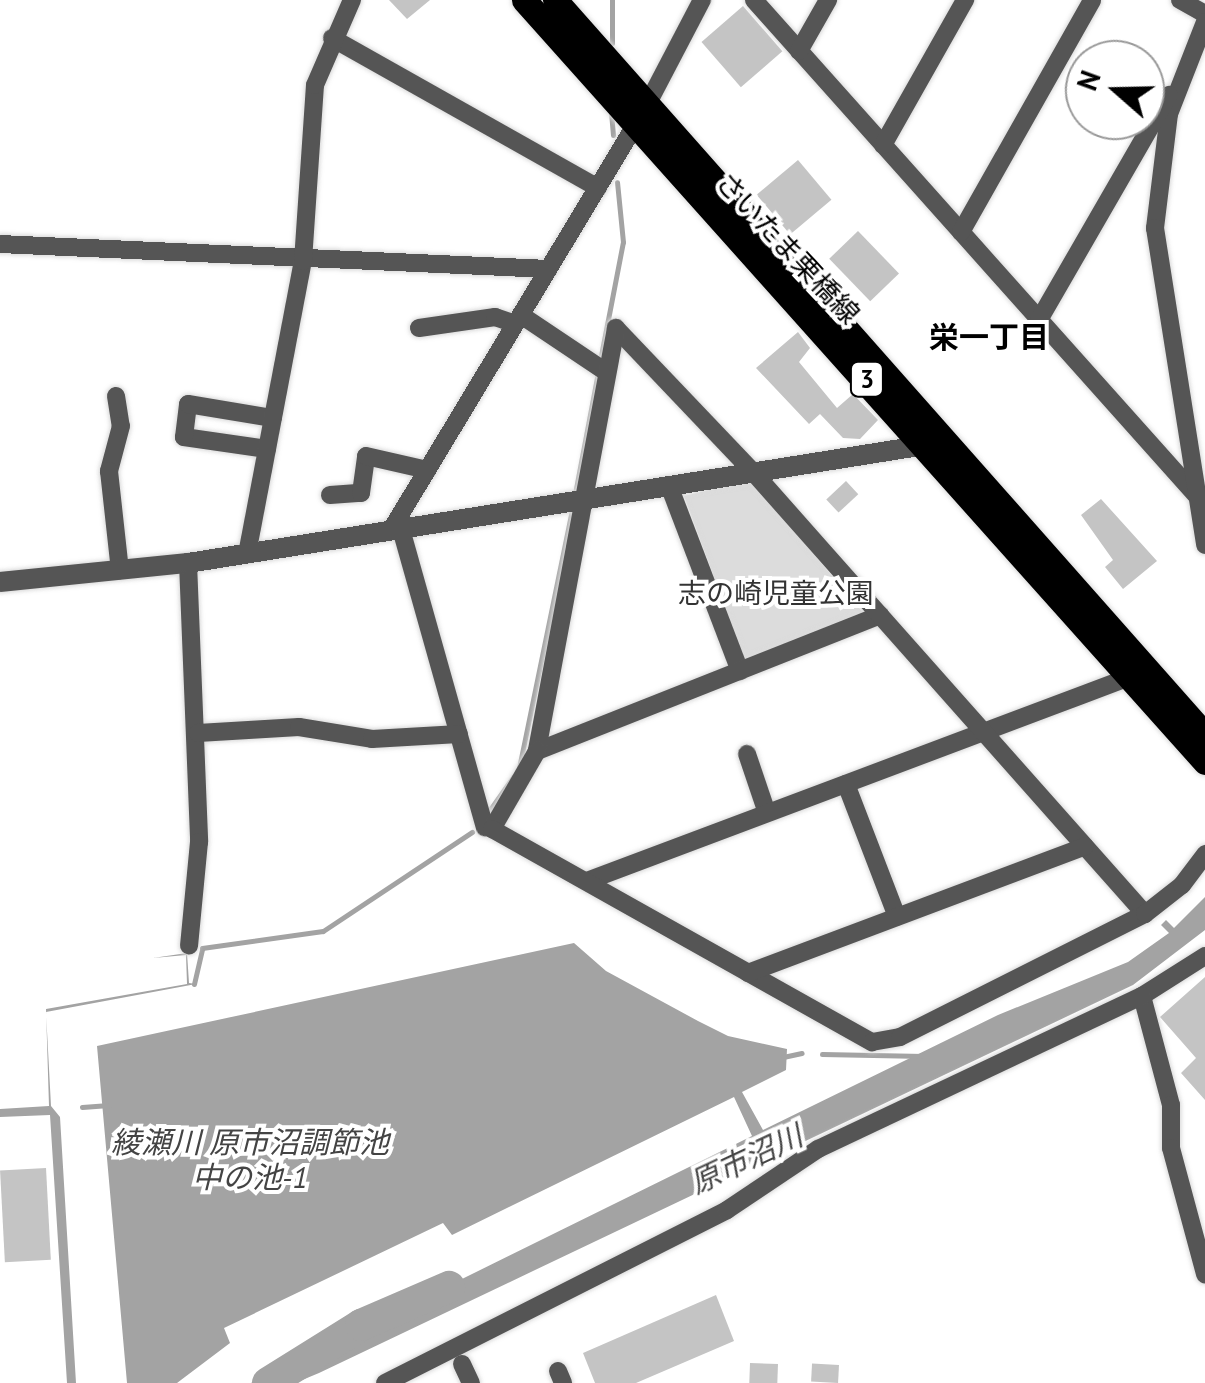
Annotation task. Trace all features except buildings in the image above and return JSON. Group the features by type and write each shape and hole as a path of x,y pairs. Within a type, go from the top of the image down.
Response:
{"main road":[{"name":"さいたま栗橋線","path":"524,0 641,115 936,440 1140,674 1205,762"},
{"name":"さいたま栗橋線","path":"555,0 641,115"},
{"name":"さいたま栗橋線","path":"1140,674 1205,735"}],"street":[{"path":"246,554 303,261 315,85 332,38 352,0"},
{"path":"485,827 396,530 427,470 641,115 702,0"},
{"path":"754,0 1196,495"},
{"path":"799,51 828,0"},
{"path":"883,145 965,0"},
{"path":"961,232 1092,0"},
{"path":"1180,0 1205,14"},
{"path":"1205,22 1169,114 1155,228 1205,545"},
{"path":"332,38 598,188"},
{"path":"1039,320 1187,63"},
{"path":"0,244 303,261 548,268"},
{"path":"420,328 495,317 518,319 601,369"},
{"path":"1145,914 753,472 616,328 601,369 574,504 536,750 492,829 872,1042 900,1038 1145,914 1182,885 1205,854"},
{"path":"116,396 121,426 110,471 120,570"},
{"path":"267,449 184,437 188,404 273,418"},
{"path":"0,582 188,563 574,504 936,440"},
{"path":"330,495 361,493 366,456 427,470"},
{"path":"670,488 740,671"},
{"path":"188,563 198,733 199,842 189,946"},
{"path":"536,750 880,615"},
{"path":"587,881 1140,674"},
{"path":"198,733 299,727 372,739 459,734"},
{"path":"747,754 767,813"},
{"path":"846,784 897,917"},
{"path":"748,973 1085,846"},
{"path":"385,1383 727,1210 818,1149 1142,996 1205,956"},
{"path":"1142,996 1171,1105 1170,1148 1205,1274"},
{"path":"462,1364 470,1383"}],"green space":[{"name":"志の崎児童公園","path":"751,480 865,615 746,663 684,496"}],"water":[{"name":"綾瀬川 原市沼調節池 中の池-1","path":"1205,897 1205,930 1133,985 319,1373 295,1383 251,1383 752,1136 734,1097 452,1235 443,1223 224,1328 230,1343 177,1383 127,1383 97,1046 574,943 606,971 728,1036 787,1049 786,1070 742,1092 763,1130 998,1015 1128,962 1169,933 1161,925 1166,920 1174,928"},
{"path":"187,953 189,983 196,984 46,1012 187,984 186,955 153,958"},
{"path":"46,1016 51,1106 60,1117 76,1383 67,1383 50,1115 0,1117 0,1109 49,1106"}],"waterway":[{"path":"612,0 612,43"},
{"path":"611,112 613,135"},
{"path":"600,361 623,242 617,182"},
{"path":"575,494 598,372"},
{"path":"519,768 572,510"},
{"path":"489,811 513,777"},
{"path":"194,984 202,948 323,931 472,832"},
{"path":"783,1057 802,1053"},
{"path":"822,1054 924,1056"},
{"path":"82,1107 109,1105"},
{"name":"原市沼川","path":"268,1383 361,1325 449,1287"}],"district":[{"name":"栄一丁目","path":"989,337"}]}
